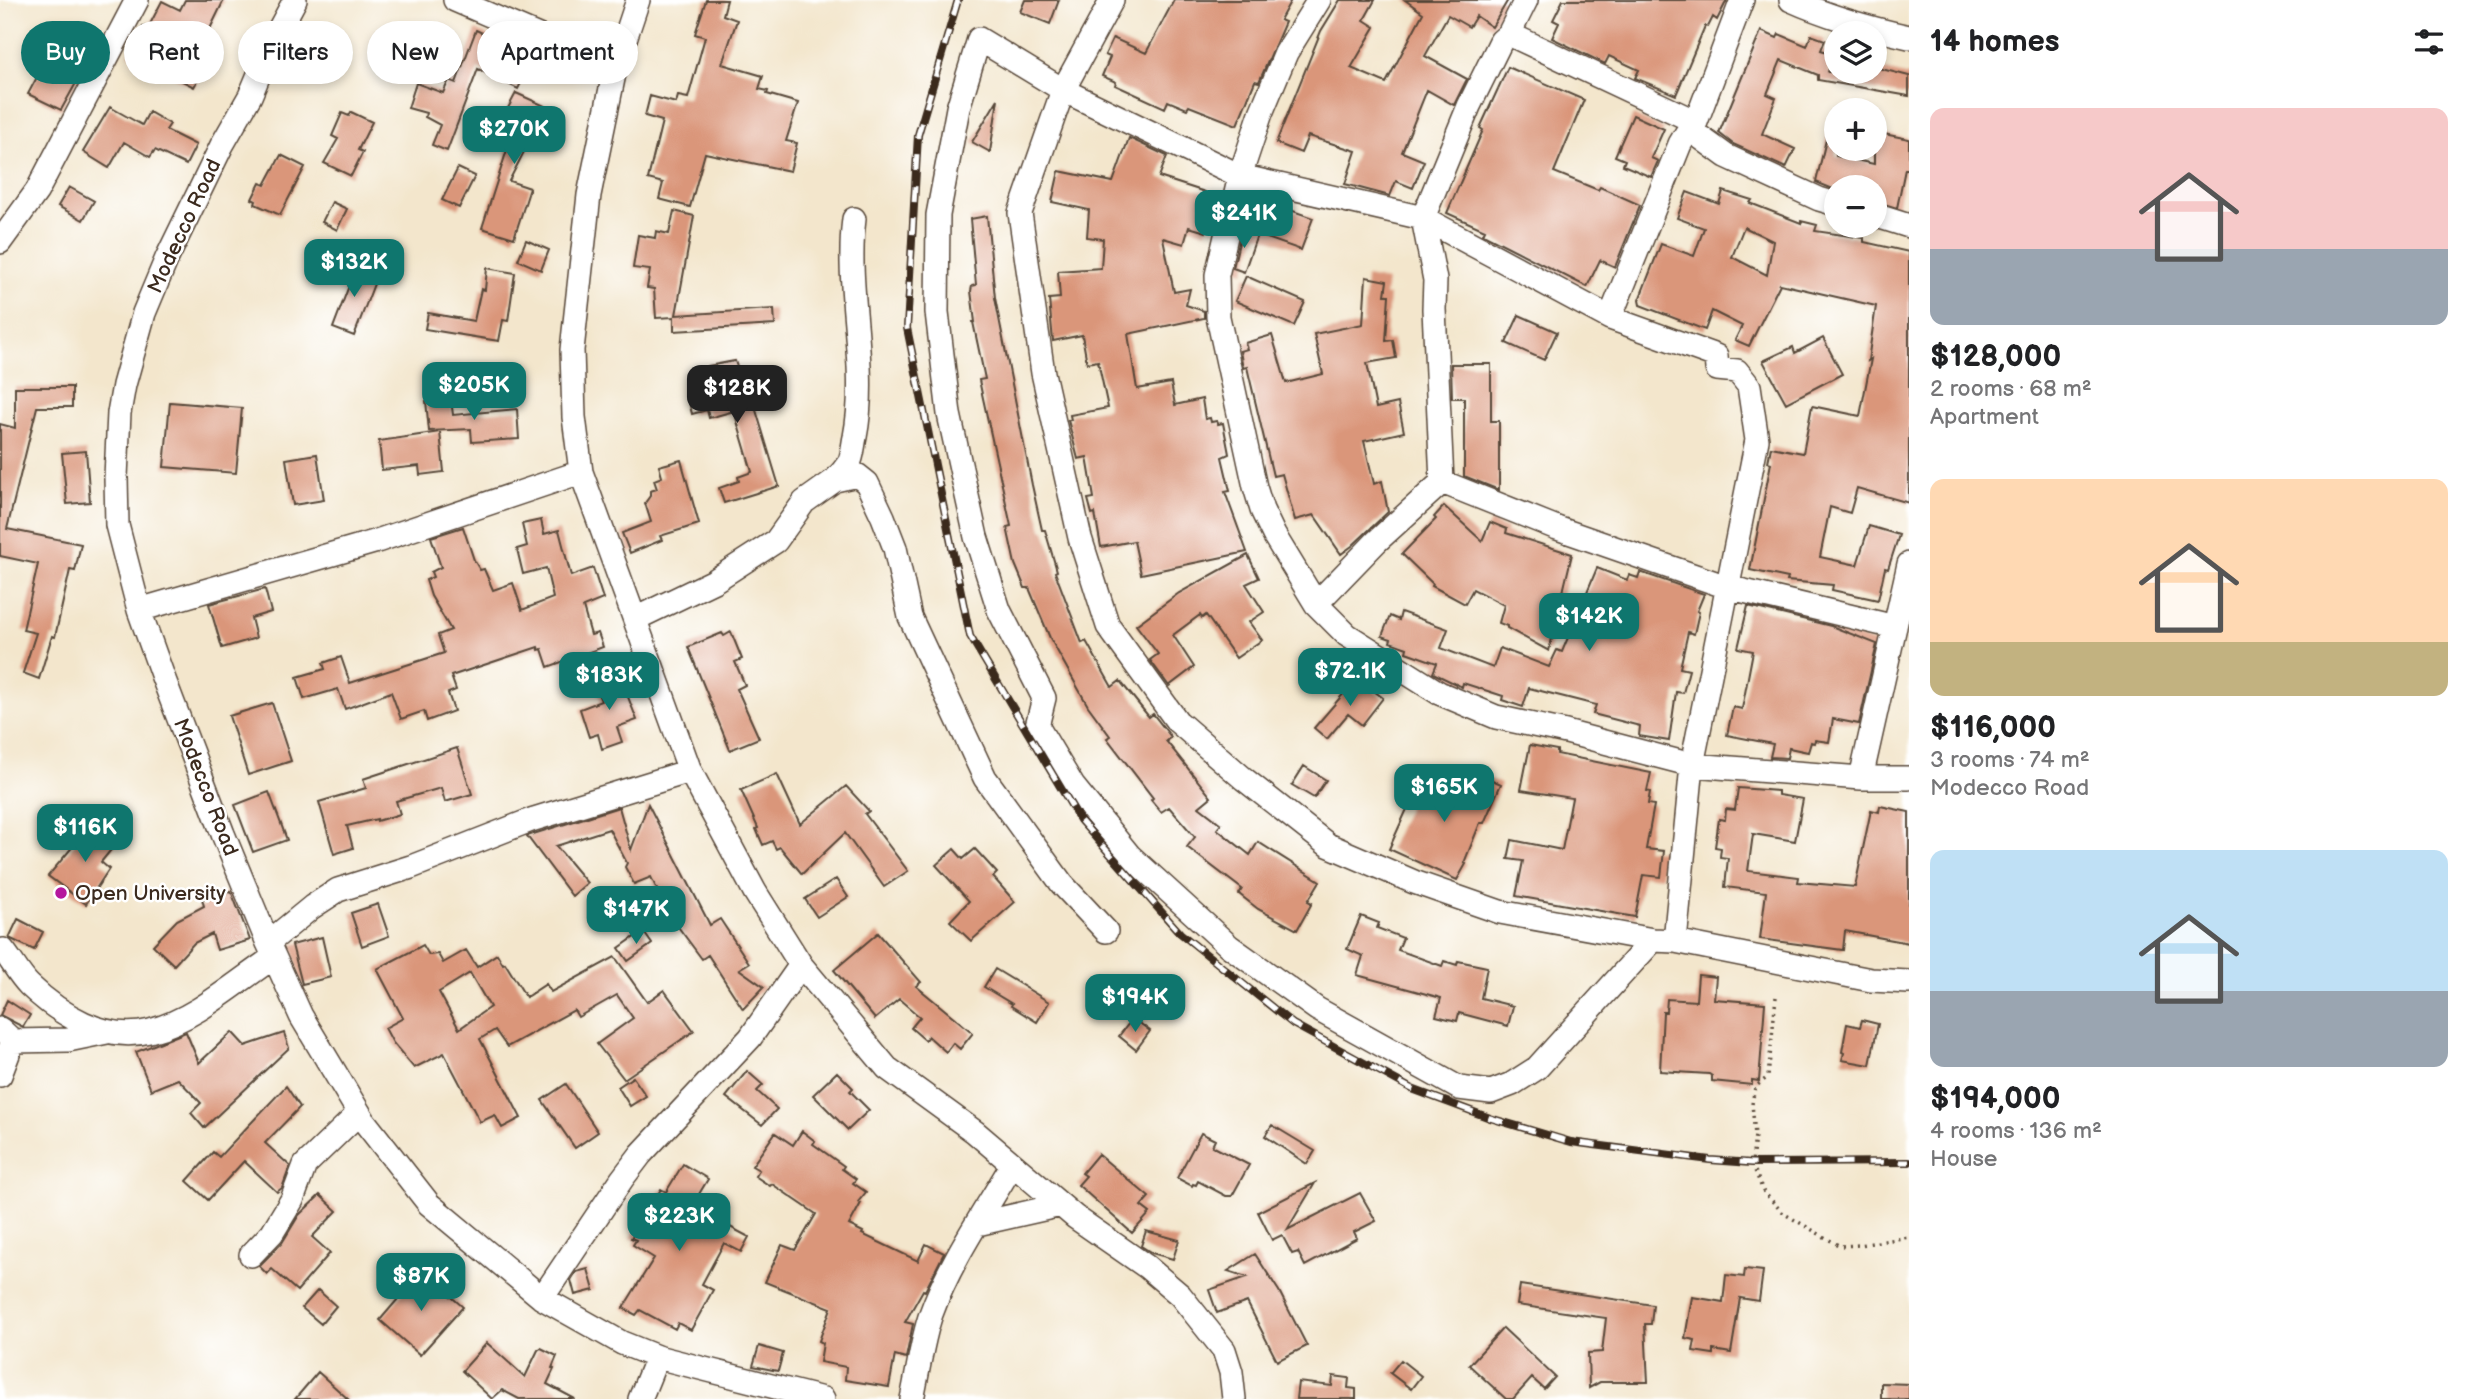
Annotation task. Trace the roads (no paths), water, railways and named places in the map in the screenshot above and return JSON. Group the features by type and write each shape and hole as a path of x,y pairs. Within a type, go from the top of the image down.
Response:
{"street":[{"path":"0,242 37,191 137,0"},
{"name":"Modecco Road","path":"295,0 273,41 250,96 210,169 167,258 144,313 119,413 117,525 139,610 218,821 271,950 311,1034 359,1114 429,1204 542,1298 622,1343 657,1357 823,1399"},
{"path":"455,0 504,21"},
{"path":"631,21 638,0"},
{"path":"1112,0 1063,90 1020,214 1043,373 1080,538 1108,626 1177,721 1244,779 1328,845 1414,882 1500,912 1871,980 1909,982"},
{"path":"1319,0 1286,53 1261,113 1240,176 1217,275 1218,317 1262,510 1316,604 1347,635 1439,693 1496,717 1692,765 1861,778 1909,778"},
{"path":"1316,604 1377,541 1441,482 1435,280 1423,218 1469,106 1501,41 1509,34 1526,0"},
{"path":"1610,318 1742,0"},
{"path":"1791,0 1874,30 1909,37"},
{"path":"1509,34 1692,125 1726,156 1824,200"},
{"path":"979,39 1063,90 1240,176 1423,218 1610,318 1716,356 1717,369 1737,371 1749,386 1757,440 1692,765 1664,941 1537,1068 1512,1084 1491,1092 1459,1088 1317,1009 1229,946 1129,855 1073,786 1037,726 1044,698 999,610 976,537 949,414 937,312 938,215 958,108 979,39"},
{"path":"612,84 589,195 572,349 574,417 581,472 690,771 743,871 801,965 887,1068 975,1132 1061,1205 1147,1267 1193,1309 1224,1350 1231,1371 1234,1399"},
{"path":"635,619 713,581 776,541 804,502 835,480 850,462 858,422 860,384 850,244 853,219"},
{"path":"1887,219 1909,226"},
{"path":"139,610 374,542 581,472"},
{"path":"835,480 857,475 867,484 895,548 910,617 985,778 1062,884 1106,931"},
{"path":"1441,482 1557,528 1727,587 1895,627"},
{"path":"1861,778 1908,569"},
{"path":"0,1075 7,1035 68,1040 111,1031 148,1032 169,1024 197,1010 271,950 312,907 338,890 411,867 531,820 690,771"},
{"path":"3,950 28,984 76,1021 111,1031"},
{"path":"542,1298 641,1154 750,1038 801,965"},
{"path":"251,1255 272,1233 305,1165 359,1114"},
{"path":"912,1399 931,1316 959,1254 1012,1165"},
{"path":"977,1224 1061,1205"},
{"path":"640,1399 657,1357"}],"railway":[{"path":"958,0 918,135 907,328 970,636 1080,820 1180,933 1293,1024 1412,1089 1490,1118 1571,1142 1752,1163 1909,1162"}],"place":[{"name":"Open University","path":"61,893"}]}
